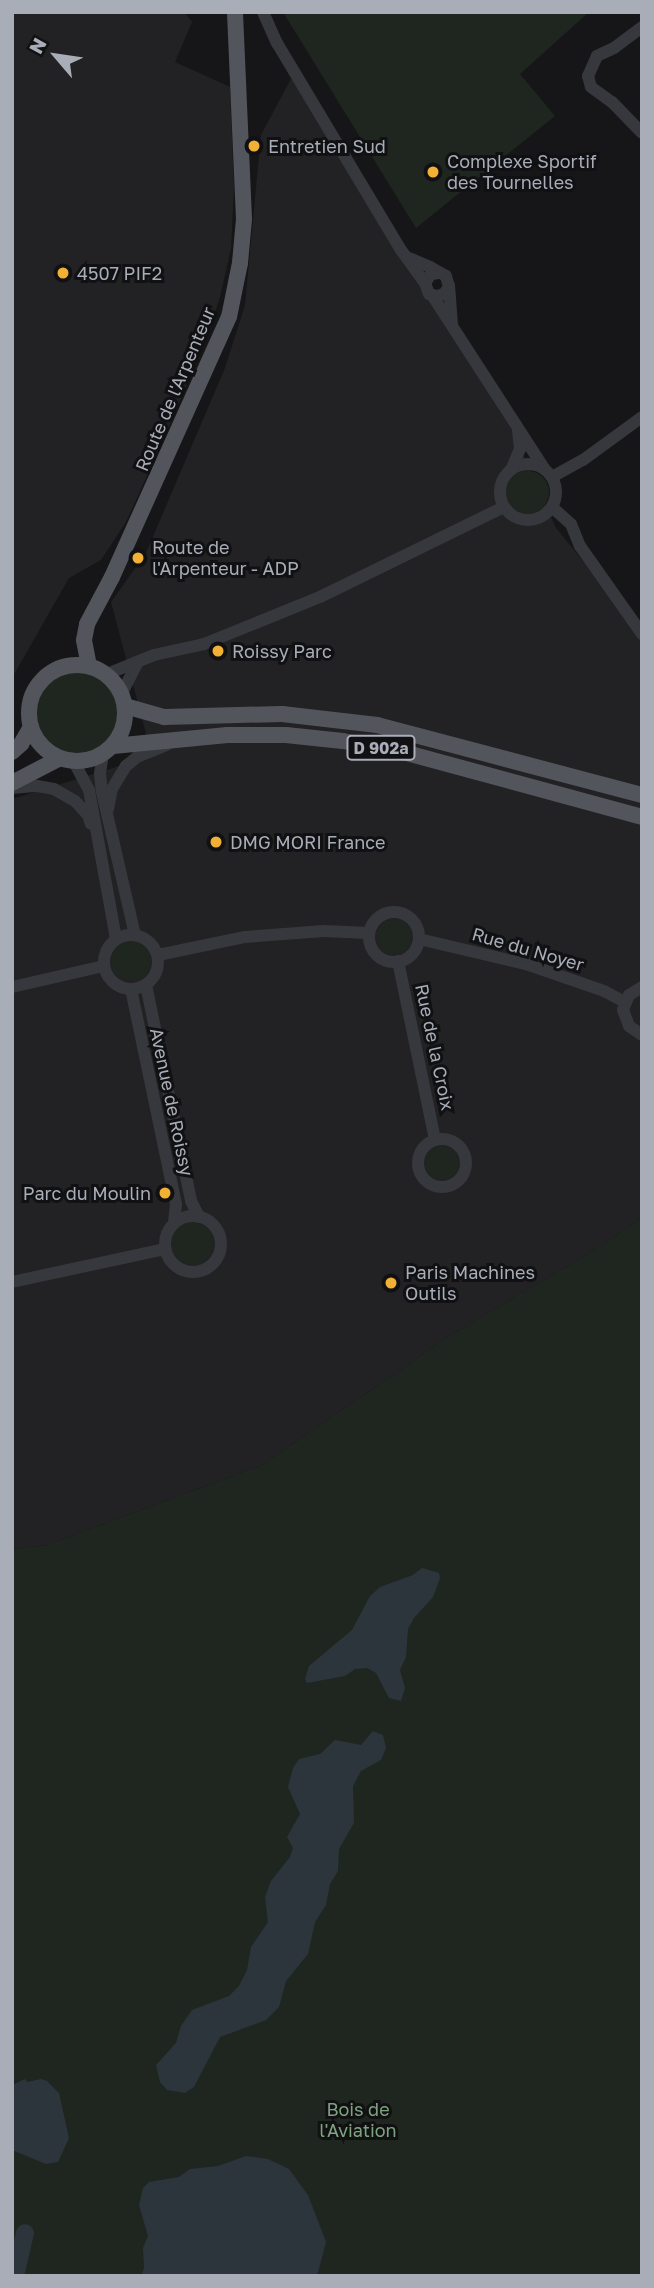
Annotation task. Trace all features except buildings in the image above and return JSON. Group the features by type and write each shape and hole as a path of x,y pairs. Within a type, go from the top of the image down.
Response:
{"main road":[{"name":"Route de l'Arpenteur","path":"68,666 84,640 87,624 112,577 229,317 240,263 244,219 235,12"},
{"path":"84,640 89,666"},
{"path":"12,785 67,760 108,750 123,728 124,699 107,674 89,666 68,666 56,670 37,686 30,706 31,727 41,745 67,760"},
{"name":"D 902a","path":"124,699 164,717 282,714 376,725 642,795"},
{"path":"12,752 22,744 31,727"},
{"name":"D 902a","path":"108,750 187,738 286,735 343,741 403,752 642,817"}],"street":[{"path":"263,12 276,43 406,256 549,474 556,492 552,507 537,519 528,521 510,514 504,507 500,488 520,449 517,427"},
{"path":"642,27 597,56 588,76 591,87 597,94 612,103 642,133"},
{"path":"406,256 446,276 452,329"},
{"path":"428,289 428,277 439,273"},
{"path":"428,289 444,294 449,285"},
{"path":"511,470 527,464 549,474 566,471 640,423"},
{"path":"107,674 154,655 204,644 320,597 504,507"},
{"path":"552,507 571,524 580,546 642,634"},
{"path":"124,699 138,662"},
{"path":"107,809 112,789 126,766 137,757 187,738"},
{"path":"108,750 100,774 135,935"},
{"path":"67,760 89,790 116,939"},
{"path":"12,785 54,789 75,801 88,815 100,847"},
{"path":"397,912 411,918 419,939 412,954 398,961 376,954 369,933 382,915 397,912"},
{"path":"158,955 245,937 324,931 369,933"},
{"path":"135,935 149,942 158,955 156,972 146,985 131,989 116,985 104,966 106,950 116,939 135,935"},
{"name":"Rue du Noyer","path":"419,939 538,968 604,991 625,1002"},
{"name":"Rue de la Croix","path":"398,961 435,1140"},
{"path":"12,986 104,966"},
{"name":"Avenue de Roissy","path":"146,985 191,1201 199,1217"},
{"path":"642,988 629,995 625,1002 625,1018 629,1026 642,1035"},
{"name":"Avenue de Roissy","path":"131,989 176,1204 174,1223"},
{"path":"199,1217 207,1220 219,1234 219,1252 209,1266 202,1270 185,1271 172,1263 165,1249 165,1240 174,1223 181,1218 199,1217"},
{"path":"12,1282 165,1249"}],"shaded area":[{"path":"12,12 184,12 192,22 175,62 230,87 234,188 231,249 220,297 207,336 196,340 189,355 194,368 146,478 126,522 101,560 69,578 12,678"},
{"path":"293,75 510,425 556,528 642,633 642,1218 598,1248 451,1335 262,1465 47,1545 12,1549 12,799 152,756 111,602 146,553 225,368 245,305 261,135"},
{"path":"422,1568 439,1573 440,1578 433,1597 408,1629 406,1657 400,1670 405,1688 401,1701 389,1698 376,1673 367,1668 355,1669 345,1676 307,1683 305,1679 309,1666 352,1630 370,1596 380,1587 413,1575"},
{"path":"373,1731 383,1735 386,1748 381,1760 361,1771 353,1786 354,1823 339,1849 338,1871 330,1884 326,1905 315,1922 308,1954 286,1981 279,2007 266,2020 220,2037 194,2087 185,2093 167,2090 160,2082 156,2065 176,2043 181,2026 192,2010 229,1996 239,1986 247,1970 251,1947 268,1922 265,1897 271,1881 290,1857 293,1848 287,1837 300,1814 288,1787 293,1768 299,1759 320,1754 335,1740 361,1745"},
{"path":"25,2079 27,2082 41,2079 47,2081 59,2093 69,2138 58,2162 46,2164 12,2150 12,2085"},
{"path":"246,2156 268,2159 289,2169 308,2195 326,2242 317,2276 141,2276 144,2268 143,2248 148,2236 139,2205 143,2188 149,2182 179,2177 190,2169 218,2166"}],"green space":[{"name":"Complexe Sportif des Tournelles","path":"283,12 589,12 520,74 555,116 416,228"},
{"path":"528,471 543,477 549,492 543,507 528,513 513,507 507,492 513,477"},
{"path":"79,671 95,674 109,683 118,697 121,713 118,729 109,743 95,752 79,755 63,752 49,743 40,729 37,713 40,697 49,683 63,674"},
{"path":"394,919 406,924 411,936 406,948 394,953 382,948 377,936 382,924"},
{"path":"131,940 139,941 145,946 150,952 150,968 145,974 139,979 131,980 123,979 117,974 112,968 111,960 112,952 117,946 123,941"},
{"path":"442,1147 454,1152 459,1164 454,1176 442,1181 430,1176 425,1164 430,1152"},
{"name":"Bois de l'Aviation","path":"642,1218 642,2276 12,2276 12,1549 47,1545 262,1465 451,1335 598,1248"},
{"path":"192,1222 207,1228 213,1243 207,1258 192,1264 177,1258 171,1243 177,1228"}],"waterway":[{"path":"15,2276 25,2233"}],"place":[{"name":"Entretien Sud","path":"254,146"},
{"name":"Complexe Sportif des Tournelles","path":"433,172"},
{"name":"4507 PIF2","path":"63,273"},
{"name":"Route de l'Arpenteur - ADP","path":"138,558"},
{"name":"Roissy Parc","path":"218,651"},
{"name":"DMG MORI France","path":"216,842"},
{"name":"Parc du Moulin","path":"165,1193"},
{"name":"Paris Machines Outils","path":"391,1283"}]}
